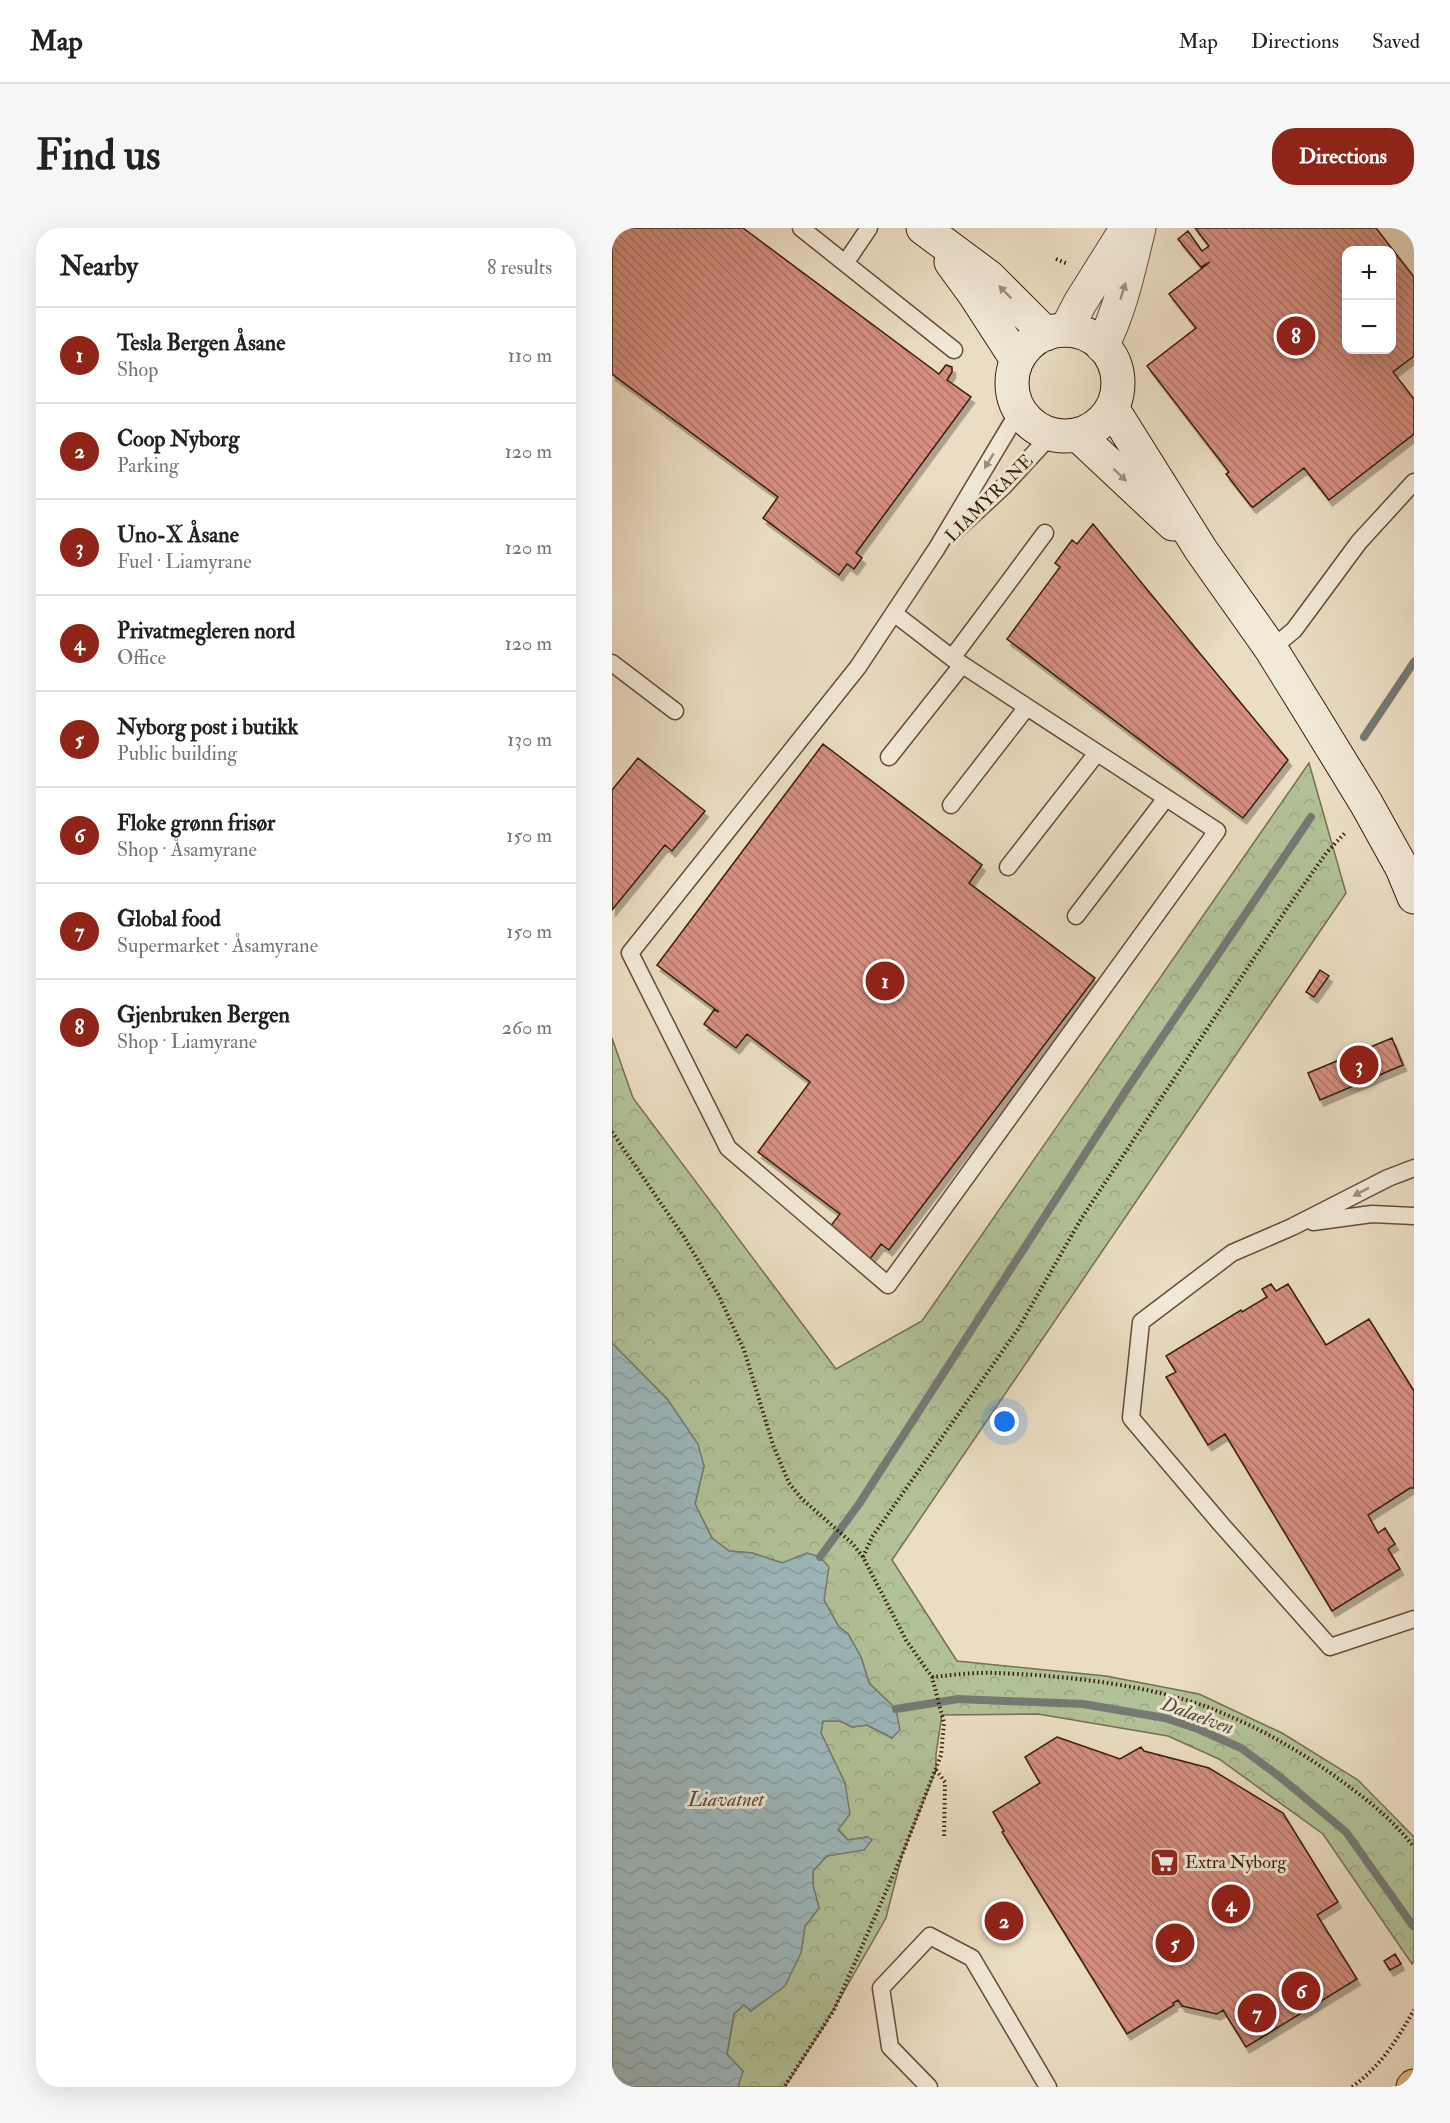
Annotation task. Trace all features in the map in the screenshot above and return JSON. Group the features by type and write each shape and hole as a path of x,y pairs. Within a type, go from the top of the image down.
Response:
{"main road":[{"path":"1127,228 1080,303 1056,332 1029,344 1017,360 1011,386 1020,411 1033,426 1064,435 1201,550"},
{"path":"1102,345 1112,327 1125,286 1139,228"},
{"path":"925,230 989,277 1056,332 1085,334 1102,345 1113,362 1117,375 1116,395 1112,408 1099,423 1064,435"},
{"path":"925,230 975,295 1017,360"},
{"path":"1112,408 1201,550 1271,649 1366,803 1402,868 1414,897"}],"lane":[{"path":"801,228 954,350"},
{"path":"846,262 869,228"},
{"name":"LIAMYRANE","path":"937,548 1020,411"},
{"name":"LIAMYRANE","path":"937,548 1064,435"},
{"path":"1271,649 1294,630 1345,560 1414,482"},
{"path":"889,757 1045,533"},
{"path":"895,614 957,661 1217,831 888,1285 728,1148 630,953 858,666 895,614 937,548"},
{"path":"612,663 675,711"},
{"path":"951,805 1027,707"},
{"path":"1008,867 1097,753"},
{"path":"1076,916 1166,798"},
{"path":"1414,1168 1232,1253 1142,1322 1131,1418 1330,1647 1414,1619"},
{"path":"1297,1224 1372,1214 1414,1216"},
{"path":"930,2087 890,2047 881,1988 930,1936 972,1958 1048,2087"}],"path":[{"path":"863,1557 872,1537 1017,1329 1082,1219 1288,907 1327,852 1346,831"},
{"path":"612,1132 684,1237 718,1294 744,1350 773,1446 789,1483 802,1499 852,1543 863,1557 906,1640 932,1677 944,1723 943,1743 936,1770 902,1855 834,2010 784,2087"},
{"path":"932,1677 995,1673 1095,1682 1154,1692 1210,1708 1260,1730 1309,1758 1358,1793 1400,1828 1414,1846"},
{"path":"936,1770 945,1782 944,1839"},
{"path":"1352,2087 1370,2074 1390,2050 1414,2010"}],"green space":[{"path":"1309,763 1346,893 892,1560 957,1661 1106,1676 1199,1694 1282,1733 1358,1780 1414,1837 1414,1961 1412,1964 1323,1834 1219,1759 1168,1736 1038,1714 942,1715 936,1770 902,1855 886,1918 824,2026 785,2087 738,2087 727,2054 734,2014 744,2005 751,2011 760,2003 801,1953 805,1926 819,1908 813,1885 813,1871 827,1856 844,1852 867,1837 848,1840 838,1829 845,1783 821,1733 823,1721 840,1721 852,1727 867,1725 892,1738 896,1709 869,1683 861,1657 848,1634 839,1627 824,1600 782,1563 752,1553 729,1551 712,1538 695,1504 704,1466 668,1400 612,1343 612,1038 633,1098 836,1369 922,1321"}],"water":[{"name":"Liavatnet","path":"612,1343 668,1400 698,1444 704,1466 695,1504 712,1538 729,1551 752,1553 782,1563 807,1553 820,1557 829,1567 824,1600 839,1627 848,1634 861,1657 869,1683 896,1709 900,1730 892,1738 867,1725 852,1727 840,1721 823,1721 821,1733 845,1783 850,1814 838,1830 848,1840 868,1837 872,1840 864,1850 827,1856 813,1871 813,1885 819,1908 805,1926 801,1953 785,1986 751,2011 744,2005 734,2014 727,2054 743,2071 738,2087 612,2087"}],"building":[{"path":"612,228 743,228 939,374 946,365 952,367 947,380 971,397 856,553 862,558 854,569 847,564 839,575 763,518 778,497 612,374"},
{"path":"1195,228 1376,228 1390,246 1342,246 1342,354 1396,354 1396,254 1414,277 1414,356 1393,372 1414,399 1414,434 1329,500 1304,468 1253,507 1251,506 1226,474 1229,472 1147,366 1196,328 1169,294 1210,262 1201,267 1178,239 1188,231 1202,251 1209,246"},
{"path":"1093,524 1288,760 1243,818 1007,639 1060,567 1055,563 1072,540 1077,544"},
{"path":"823,744 982,865 969,883 1095,978 889,1250 881,1244 870,1259 829,1228 840,1214 758,1152 810,1082 747,1034 736,1048 704,1024 714,1010 719,1012 657,965"},
{"path":"638,758 705,811 672,851 665,845 612,910 612,790"},
{"path":"1320,970 1329,976 1314,997 1306,992"},
{"path":"1392,1038 1403,1065 1320,1100 1308,1073"},
{"path":"1271,1284 1276,1291 1288,1284 1326,1345 1369,1319 1414,1391 1414,1488 1410,1488 1368,1515 1378,1533 1385,1528 1395,1544 1388,1549 1400,1569 1332,1611 1225,1434 1208,1445 1166,1377 1176,1372 1166,1356 1241,1310 1242,1312 1267,1297 1262,1289"},
{"path":"1057,1737 1120,1759 1141,1747 1144,1751 1209,1768 1283,1813 1338,1902 1317,1915 1357,1979 1246,2047 1223,2010 1217,2014 1182,2006 1178,2000 1173,2003 1174,2005 1127,2034 1002,1832 1004,1831 993,1812 1040,1783 1025,1757"},
{"path":"1395,1954 1401,1964 1390,1970 1384,1961"}],"waterway":[{"path":"1364,737 1414,662"},
{"path":"820,1557 859,1504 1125,1092 1311,817"},
{"name":"Dalaelven","path":"896,1709 958,1699 1083,1704 1165,1718 1198,1729 1241,1748 1346,1832 1413,1926"}],"place":[{"name":"Gjenbruken Bergen","path":"1296,336"},
{"name":"Tesla Bergen Åsane","path":"885,981"},
{"name":"Uno-X Åsane","path":"1359,1065"},
{"name":"Extra Nyborg","path":"1164,1862"},
{"name":"Privatmegleren nord","path":"1231,1904"},
{"name":"Coop Nyborg","path":"1004,1921"},
{"name":"Nyborg post i butikk","path":"1175,1943"},
{"name":"Floke grønn frisør","path":"1301,1991"},
{"name":"Global food","path":"1257,2013"}]}
